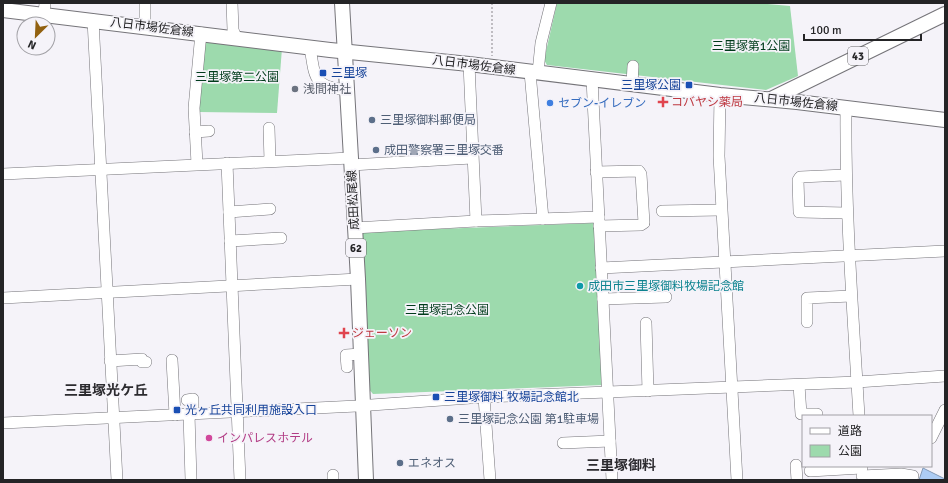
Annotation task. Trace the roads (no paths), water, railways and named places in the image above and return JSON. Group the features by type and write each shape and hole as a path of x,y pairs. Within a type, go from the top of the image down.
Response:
{"main road":[{"name":"62","path":"342,3 347,90"},
{"name":"八日市場佐倉線","path":"3,10 45,8 93,20 310,48 469,64 720,95 771,99 945,120"},
{"name":"43","path":"771,99 945,14"},
{"name":"成田松尾線","path":"347,90 358,280 363,405"},
{"name":"62","path":"363,405 366,480"}],"street":[{"path":"145,3 145,26"},
{"path":"232,3 233,30 236,38"},
{"path":"543,218 530,80 534,72 551,3"},
{"path":"93,20 108,293 112,418 117,480"},
{"path":"197,164 194,108 201,33"},
{"path":"310,48 315,76 320,83 329,88 347,90"},
{"path":"469,64 476,221"},
{"path":"632,84 633,66"},
{"path":"592,79 612,480"},
{"path":"720,95 719,156 721,210 737,480"},
{"path":"846,108 845,175 848,213 848,255 859,415"},
{"path":"269,128 270,161"},
{"path":"195,132 209,131"},
{"path":"3,174 270,161 351,162 472,158"},
{"path":"227,163 240,480"},
{"path":"354,228 543,218 641,225 644,222 641,174 639,171 596,172"},
{"path":"845,175 800,177 798,180 799,212 848,213"},
{"path":"229,212 270,209"},
{"path":"662,211 721,210"},
{"path":"230,241 281,238"},
{"path":"601,268 945,251"},
{"path":"3,298 358,280"},
{"path":"808,322 807,298 851,296"},
{"path":"603,300 666,297"},
{"path":"646,323 648,391"},
{"path":"347,367 346,355 361,354"},
{"path":"110,361 142,360 142,362 146,362"},
{"path":"172,360 174,415"},
{"path":"3,423 238,412 484,397 799,385 945,376"},
{"path":"799,385 801,414 817,414"},
{"path":"484,397 490,480"},
{"path":"187,400 193,399 191,414 191,480"},
{"path":"932,436 945,410"},
{"path":"564,443 610,441"},
{"path":"796,465 797,480"},
{"path":"810,471 914,474"}],"water":[{"path":"923,468 945,479 945,480 919,480"}],"place":[{"name":"三里塚","path":"323,73"},
{"name":"三里塚公園","path":"689,85"},
{"name":"浅間神社","path":"295,89"},
{"name":"コバヤシ薬局","path":"663,102"},
{"name":"セブン-イレブン","path":"550,103"},
{"name":"三里塚御料郵便局","path":"372,120"},
{"name":"成田警察署三里塚交番","path":"376,150"},
{"name":"成田市三里塚御料牧場記念館","path":"580,286"},
{"name":"ジェーソン","path":"344,333"},
{"name":"三里塚御料 牧場記念館北","path":"436,397"},
{"name":"光ヶ丘共同利用施設入口","path":"177,410"},
{"name":"三里塚記念公園 第1駐車場","path":"450,419"},
{"name":"インパレスホテル","path":"209,438"},
{"name":"エネオス","path":"400,463"}],"district":[{"name":"三里塚光ケ丘","path":"106,390"},
{"name":"三里塚御料","path":"621,465"}],"park label":[{"name":"三里塚第1公園","path":"751,46"},
{"name":"三里塚第二公園","path":"237,77"},
{"name":"三里塚記念公園","path":"447,310"}]}
